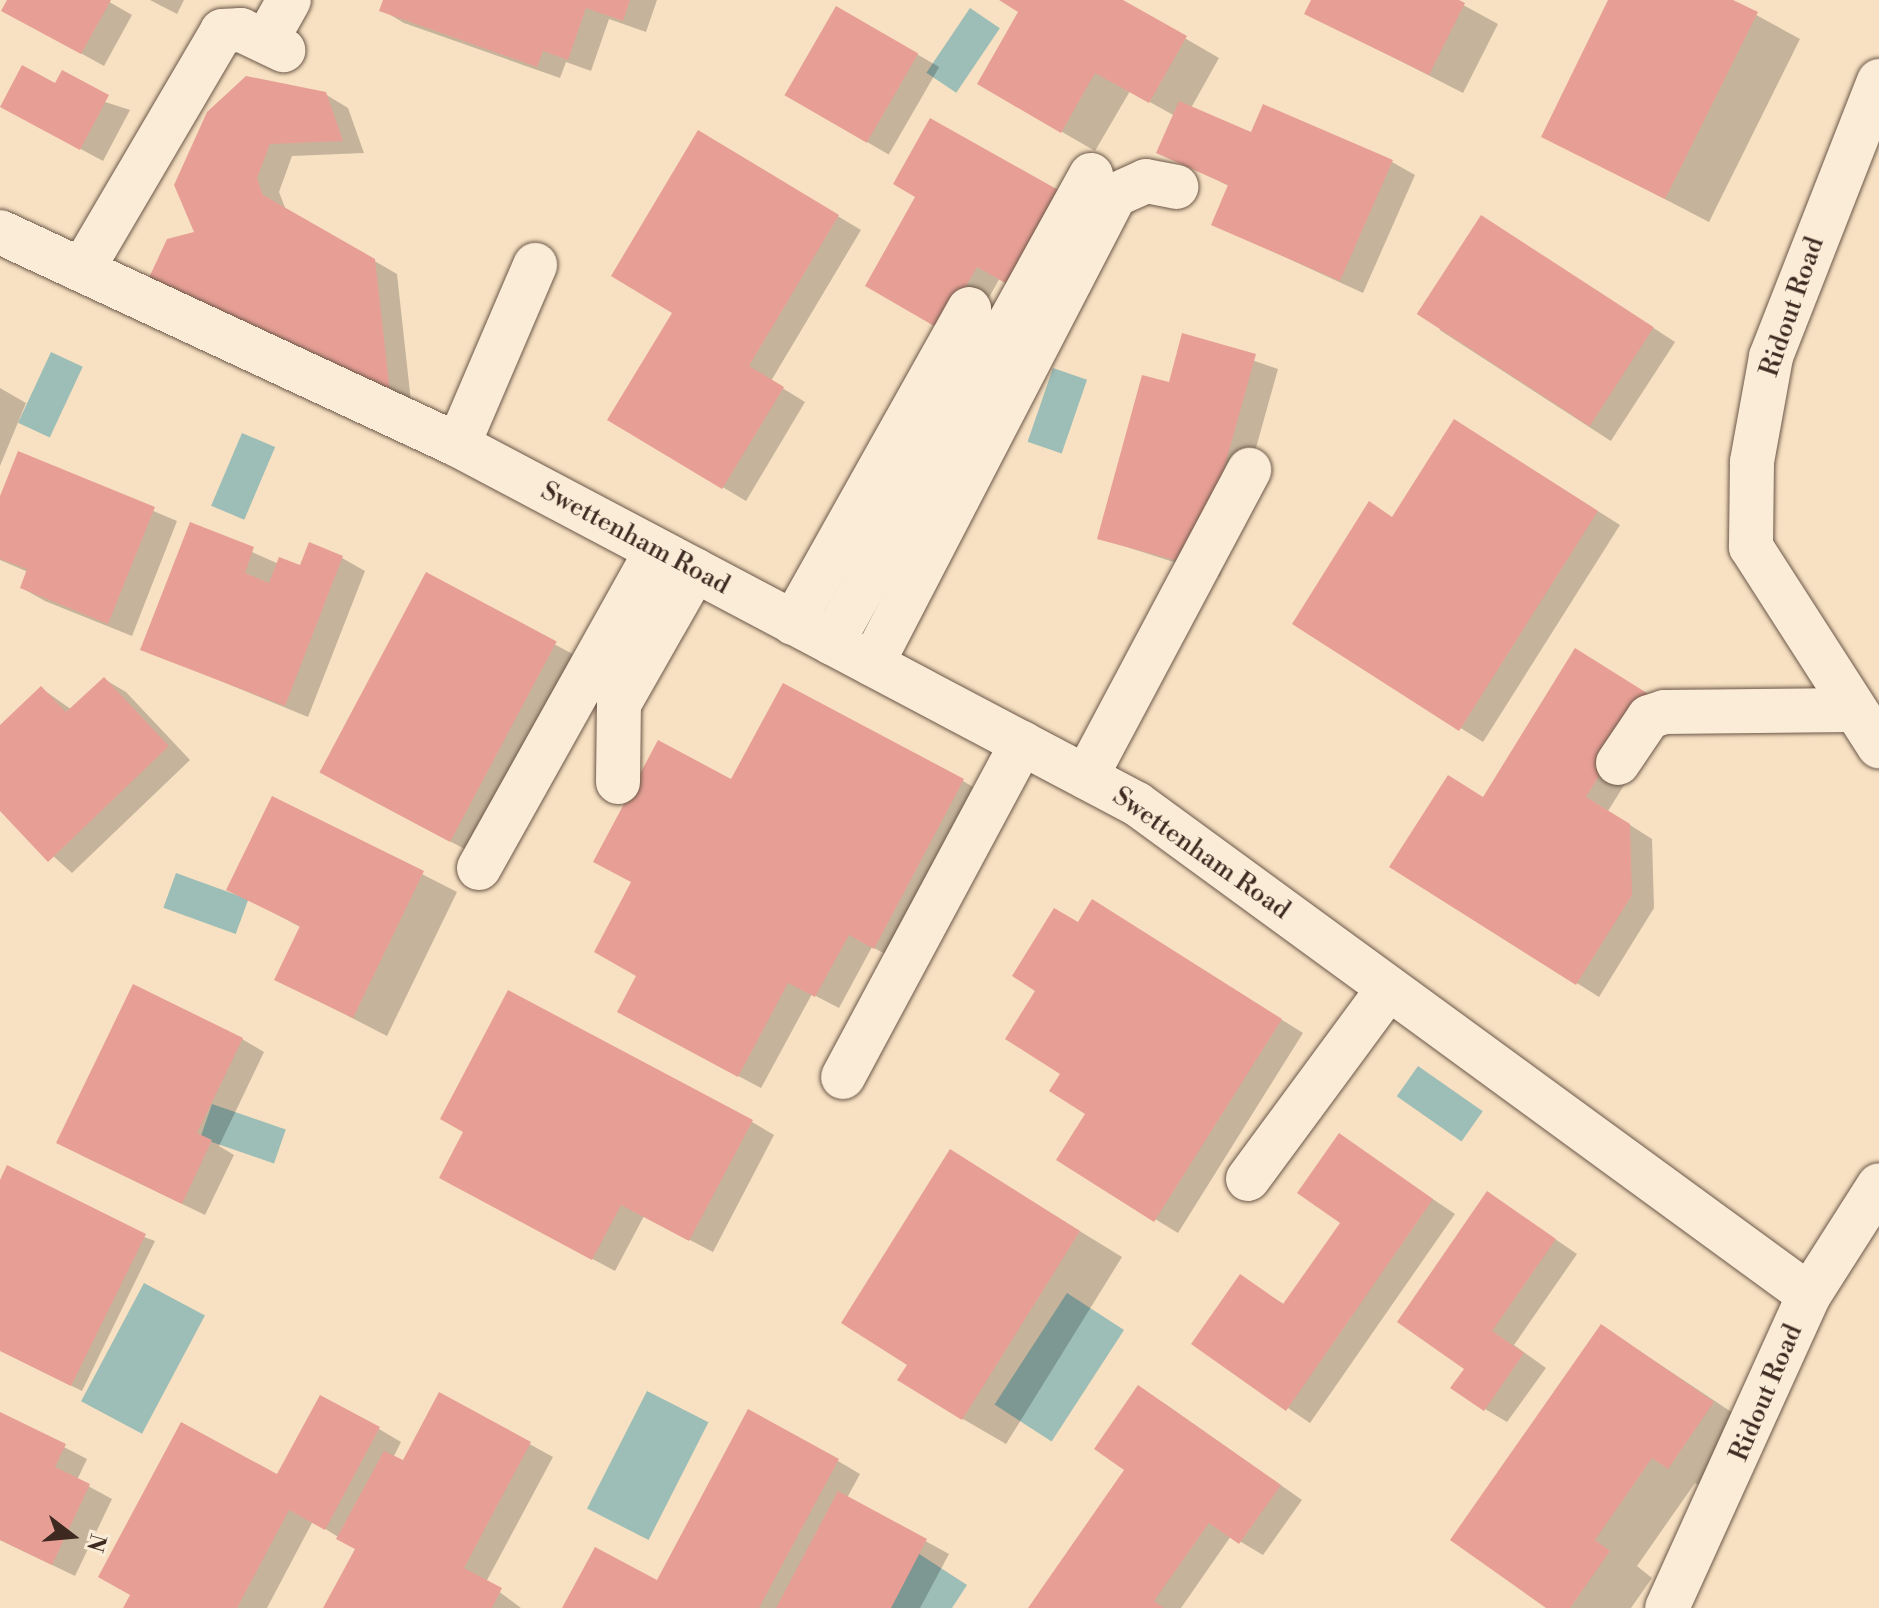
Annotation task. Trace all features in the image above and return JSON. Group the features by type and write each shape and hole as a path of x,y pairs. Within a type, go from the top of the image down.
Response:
{"street":[{"path":"82,270 222,31 275,45 289,0"},
{"name":"Ridout Road","path":"1879,81 1863,141 1771,357 1752,462 1751,547 1851,710 1879,746"},
{"path":"832,643 1091,175"},
{"path":"872,664 1115,195 1146,181 1176,187"},
{"name":"Swettenham Road","path":"0,232 458,445 1137,804 1809,1295"},
{"path":"458,445 535,265"},
{"path":"793,623 969,309"},
{"path":"1086,777 1249,470"},
{"path":"479,868 656,551"},
{"path":"618,782 619,704 695,570"},
{"path":"1618,763 1649,717 1664,712 1851,710"},
{"path":"843,1077 1022,743"},
{"path":"1248,1179 1389,988"},
{"name":"Ridout Road","path":"1667,1608 1809,1295 1879,1185"}],"water":[{"path":"970,8 1000,28 956,93 926,73"},
{"path":"51,352 83,367 50,437 18,423"},
{"path":"1053,368 1087,380 1062,453 1028,442"},
{"path":"242,433 275,447 244,520 211,506"},
{"path":"176,873 248,899 236,934 163,908"},
{"path":"1418,1066 1483,1111 1461,1142 1397,1096"},
{"path":"212,1104 286,1129 274,1163 200,1138"},
{"path":"144,1283 205,1315 142,1434 81,1401"},
{"path":"1067,1293 1124,1330 1052,1442 995,1405"},
{"path":"647,1391 708,1422 649,1540 587,1509"},
{"path":"910,1548 967,1585 952,1608 871,1608"}],"building":[{"path":"7,0 111,0 81,54 1,11"},
{"path":"383,0 630,0 623,21 586,8 568,60 543,51 537,67 379,11"},
{"path":"999,0 1123,0 1187,36 1149,103 1095,73 1061,133 977,84 1018,12"},
{"path":"1311,0 1459,0 1465,3 1429,75 1304,14"},
{"path":"1608,0 1733,0 1758,12 1665,199 1541,137"},
{"path":"836,6 918,54 867,143 784,95"},
{"path":"22,65 55,83 62,70 109,95 80,150 0,107"},
{"path":"246,76 326,92 343,141 270,144 257,178 263,195 375,259 390,392 147,282 167,239 194,232 174,185 207,112"},
{"path":"1179,101 1251,132 1263,104 1393,160 1340,281 1211,225 1228,185 1156,153"},
{"path":"930,118 1060,191 1007,284 977,267 941,330 865,286 915,197 893,184"},
{"path":"698,130 839,215 749,366 784,387 722,489 607,420 672,313 611,276"},
{"path":"1481,215 1654,327 1589,426 1417,314"},
{"path":"1182,333 1256,354 1197,566 1097,539 1142,375 1169,382"},
{"path":"1454,419 1598,511 1459,731 1292,624 1369,501 1392,517"},
{"path":"18,451 155,507 108,624 20,588 27,569 0,559 0,496"},
{"path":"190,522 254,547 245,573 269,583 279,557 300,565 309,542 343,556 285,706 140,650"},
{"path":"426,572 557,641 450,842 319,772"},
{"path":"1575,648 1650,695 1586,797 1630,824 1632,895 1576,985 1389,867 1448,775 1483,797"},
{"path":"104,677 169,746 48,862 0,811 0,725 41,686 66,712"},
{"path":"783,683 964,779 874,949 849,935 815,997 788,983 738,1077 617,1012 636,976 594,952 631,882 593,862 658,740 731,779"},
{"path":"272,796 424,871 353,1018 274,980 300,926 226,890"},
{"path":"1092,899 1282,1019 1154,1222 1056,1160 1085,1114 1049,1091 1060,1074 1005,1039 1035,991 1012,976 1054,908 1078,922"},
{"path":"133,984 243,1038 197,1133 212,1140 182,1204 56,1143"},
{"path":"508,990 753,1120 689,1241 621,1205 592,1260 439,1178 463,1132 440,1119"},
{"path":"1339,1133 1433,1199 1286,1411 1191,1344 1240,1274 1283,1304 1340,1223 1297,1193"},
{"path":"950,1149 1080,1231 962,1420 897,1380 907,1365 841,1323"},
{"path":"7,1165 146,1234 71,1386 0,1351 0,1180"},
{"path":"1487,1191 1556,1239 1492,1331 1524,1353 1484,1411 1450,1388 1464,1369 1397,1322"},
{"path":"1601,1324 1714,1402 1668,1469 1652,1458 1595,1540 1610,1551 1570,1608 1546,1608 1450,1540"},
{"path":"1138,1385 1281,1485 1239,1544 1209,1523 1154,1601 1164,1608 1028,1608 1124,1470 1094,1449"},
{"path":"439,1392 531,1442 464,1568 502,1588 492,1608 323,1608 355,1549 336,1539 384,1451 403,1460"},
{"path":"320,1395 380,1427 325,1530 289,1510 237,1608 123,1608 130,1595 98,1577 181,1422 277,1474"},
{"path":"748,1409 839,1459 759,1608 562,1608 595,1547 657,1580"},
{"path":"0,1412 66,1444 55,1467 90,1484 52,1565 0,1540"},
{"path":"838,1491 927,1539 891,1608 776,1608"}]}
